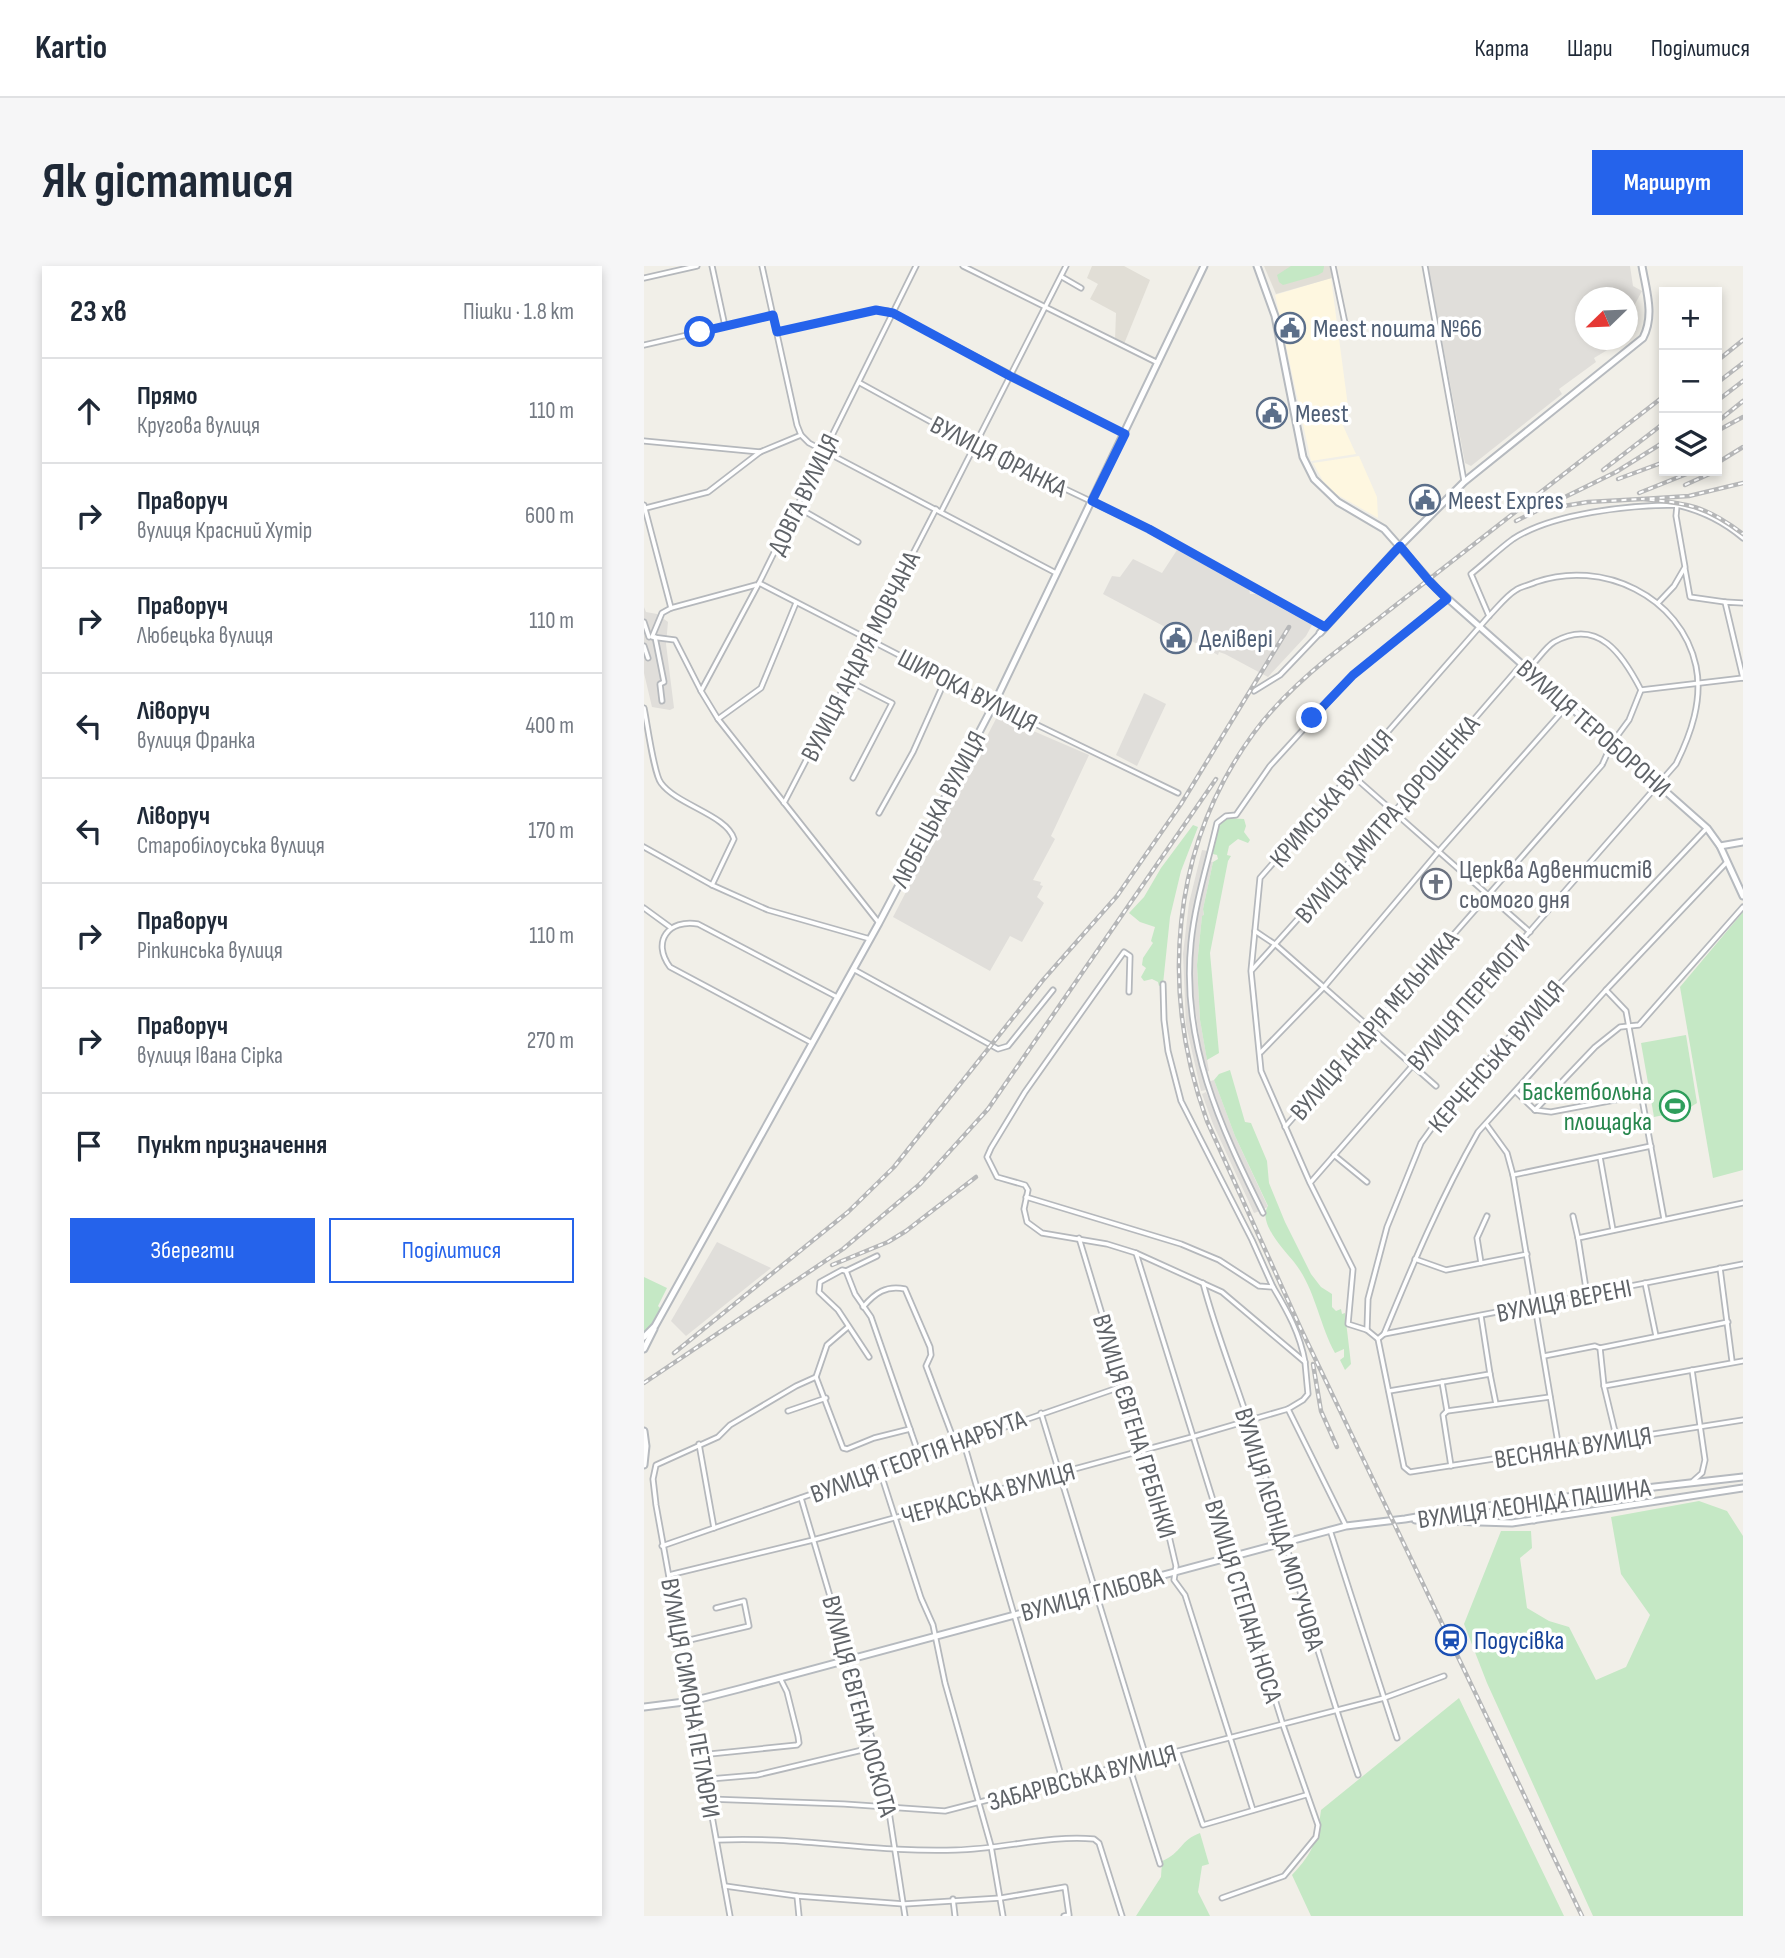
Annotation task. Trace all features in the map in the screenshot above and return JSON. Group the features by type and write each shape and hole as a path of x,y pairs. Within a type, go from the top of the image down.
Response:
{"main road":[{"name":"ВУЛИЦЯ ТЕРОБОРОНИ","path":"1257,266 1275,316 1293,411 1308,469 1329,495 1384,529 1447,599 1707,828 1720,846 1726,863 1741,886 1743,896"},
{"path":"1320,633 1400,546 1464,482 1643,338 1650,316 1642,266"},
{"name":"ЛЮБЕЦЬКА ВУЛИЦЯ","path":"644,1337 655,1326 879,923 994,704 1125,434 1202,267"},
{"path":"1720,846 1743,842"},
{"path":"644,1349 655,1326"},
{"path":"644,1431 644,1465"},
{"name":"ВУЛИЦЯ ЛЕОНІДА ПАШИНА","path":"1405,1519 1458,1509 1743,1477"},
{"name":"ВУЛИЦЯ ЛЕОНІДА ПАШИНА","path":"1405,1519 1490,1523 1534,1520 1743,1488"},
{"path":"1600,1493 1602,1510"},
{"path":"1532,1501 1534,1520"},
{"name":"ВУЛИЦЯ ГЛІБОВА","path":"644,1707 692,1701 1346,1525 1405,1519"},
{"name":"ВУЛИЦЯ ГЛІБОВА","path":"644,1713 657,1707"}],"street":[{"path":"644,278 697,266"},
{"path":"712,266 725,326"},
{"path":"762,266 801,435 809,443 1056,573"},
{"name":"ДОВГА ВУЛИЦЯ","path":"701,691 797,507 916,266"},
{"path":"963,266 1158,363"},
{"name":"ВУЛИЦЯ АНДРІЯ МОВЧАНА","path":"784,803 1066,266"},
{"path":"1333,266 1346,328"},
{"path":"1425,266 1464,482"},
{"path":"1061,277 1082,288"},
{"path":"777,332 876,310 893,313 1125,434"},
{"path":"644,345 773,315"},
{"name":"ВУЛИЦЯ ФРАНКА","path":"859,383 973,445 1149,529 1325,627"},
{"path":"671,608 645,506 708,492 760,452 801,435"},
{"path":"644,441 760,452"},
{"path":"1489,616 1471,574 1515,538 1591,511 1646,505 1677,505 1695,509 1720,520 1743,538"},
{"path":"1677,505 1676,516 1690,597 1743,603"},
{"path":"797,507 858,542"},
{"path":"1685,567 1674,586 1658,603 1688,644 1698,682"},
{"name":"КРИМСЬКА ВУЛИЦЯ","path":"1367,1330 1348,1324 1353,1269 1310,1183 1261,1071 1251,971 1260,878 1489,616 1516,590 1547,579 1575,574 1594,575 1620,582 1658,603"},
{"path":"650,637 663,613 671,608 758,584"},
{"name":"ШИРОКА ВУЛИЦЯ","path":"758,584 994,704 1178,793"},
{"path":"1263,1213 1234,1155 1206,1084 1193,1023 1191,945 1195,912 1217,823 1226,816 1236,815 1270,766 1353,675 1447,599"},
{"path":"718,719 761,688 796,602"},
{"path":"1641,690 1743,678 1726,602"},
{"path":"644,622 664,681 660,684 662,701"},
{"path":"1254,691 1280,675 1320,633"},
{"name":"ВУЛИЦЯ ДМИТРА ДОРОШЕНКА","path":"1251,971 1521,665 1532,665 1552,643 1574,634 1592,636 1610,643 1620,653 1641,690"},
{"path":"650,637 675,640 718,719 879,923"},
{"path":"644,646 649,658"},
{"path":"849,681 892,704 853,778"},
{"name":"ВУЛИЦЯ ПЕРЕМОГИ","path":"1310,1183 1676,764 1690,737 1698,682"},
{"path":"879,813 913,752 943,685"},
{"name":"ВУЛИЦЯ АНДРІЯ МЕЛЬНИКА","path":"1285,1127 1602,764 1612,743 1629,720 1641,690"},
{"path":"1260,1054 1324,987 1568,705"},
{"path":"644,708 658,781 670,793 717,820 733,834 734,839 712,886"},
{"path":"1352,775 1530,932"},
{"name":"КЕРЧЕНСЬКА ВУЛИЦЯ","path":"1367,1330 1368,1298 1387,1227 1421,1143 1455,1096 1707,828"},
{"path":"644,847 712,886 768,910 870,939"},
{"path":"1378,1339 1384,1334 1415,1259 1478,1132 1606,990 1726,863"},
{"path":"1535,1110 1595,1047 1620,1027 1639,1025 1743,907"},
{"path":"644,908 670,927"},
{"path":"670,927 682,923 698,924 837,998"},
{"path":"670,927 663,945 664,956 670,967 812,1043"},
{"path":"1254,930 1276,945 1436,1086"},
{"path":"1129,992 1130,956 1124,952 1025,1092 987,1157 997,1177 1025,1185 1028,1190 1024,1209 1027,1222 1041,1233 1079,1238 1136,1253 1222,1292 1305,1362"},
{"path":"853,969 998,1049 1008,1046 1053,990"},
{"path":"1163,984 1168,1051 1181,1101 1290,1316 1305,1362"},
{"path":"1606,990 1622,1005 1629,1027 1664,1219"},
{"path":"1516,1092 1535,1110 1551,1112 1641,1095"},
{"path":"1486,1124 1507,1153 1513,1175 1559,1449"},
{"path":"1513,1175 1651,1146"},
{"path":"1334,1155 1367,1182"},
{"path":"1600,1157 1613,1230"},
{"path":"1026,1197 1181,1244 1219,1260 1259,1286 1273,1287"},
{"path":"1578,1238 1743,1203"},
{"path":"1481,1263 1477,1238 1487,1216"},
{"path":"1573,1216 1587,1295"},
{"name":"ВУЛИЦЯ ЄВГЕНА ГРЕБІНКИ","path":"1079,1238 1169,1536 1176,1566 1174,1580 1185,1595 1253,1810"},
{"name":"ВУЛИЦЯ СТЕПАНА НОСА","path":"1136,1253 1283,1725 1318,1825 1316,1837 1284,1876 1222,1898"},
{"path":"1415,1259 1446,1270 1527,1254"},
{"path":"869,1357 834,1304 819,1292 818,1285 842,1270 846,1271 877,1256"},
{"name":"ВУЛИЦЯ ВЕРЕНІ","path":"1384,1334 1743,1264"},
{"path":"1720,1268 1732,1361"},
{"path":"846,1271 855,1294 871,1317 919,1455"},
{"name":"ВУЛИЦЯ ЛЕОНІДА МОГУЧОВА","path":"1203,1283 1248,1420 1335,1710 1358,1775"},
{"path":"1645,1283 1656,1336"},
{"path":"863,1307 877,1292 887,1288 905,1289 930,1347 931,1354 926,1366 955,1443"},
{"path":"1481,1316 1496,1404"},
{"path":"1544,1356 1595,1346 1600,1348 1728,1322"},
{"path":"848,1327 827,1345 816,1377 843,1448 910,1429"},
{"path":"1367,1330 1378,1339 1389,1391 1490,1374 1491,1376"},
{"path":"1600,1348 1604,1386 1617,1440"},
{"path":"1604,1386 1743,1360"},
{"name":"ЧЕРКАСЬКА ВУЛИЦЯ","path":"669,1575 814,1540 1288,1409 1308,1394 1305,1362"},
{"path":"1692,1369 1705,1460 1702,1473 1693,1481"},
{"name":"ВУЛИЦЯ СИМОНА ПЕТЛЮРИ","path":"730,1916 662,1546 653,1479 656,1465 718,1437 730,1424 816,1377"},
{"path":"1442,1382 1447,1410"},
{"name":"ВУЛИЦЯ ГЕОРГІЯ НАРБУТА","path":"662,1546 1123,1386"},
{"name":"ВЕСНЯНА ВУЛИЦЯ","path":"1389,1391 1404,1467 1410,1472 1743,1420"},
{"path":"1451,1467 1443,1415 1447,1410 1550,1396"},
{"path":"789,1411 826,1398"},
{"path":"1288,1409 1346,1525"},
{"path":"1041,1413 1147,1760"},
{"path":"963,1440 1063,1782"},
{"path":"699,1444 714,1529"},
{"path":"880,1471 934,1635 991,1846 1003,1916"},
{"name":"ВУЛИЦЯ ЄВГЕНА ЛОСКОТА","path":"801,1498 875,1747 890,1807 905,1916"},
{"path":"1330,1529 1397,1738"},
{"path":"681,1642 749,1626 744,1601 716,1608"},
{"name":"ЗАБАРІВСЬКА ВУЛИЦЯ","path":"709,1799 945,1811 1384,1698 1444,1676"},
{"path":"700,1755 797,1745 798,1736 787,1692 780,1678"},
{"path":"705,1777 757,1776 875,1747"},
{"path":"1178,1753 1203,1825 1306,1795"},
{"path":"1129,1765 1160,1864"},
{"path":"717,1840 757,1838 897,1850 958,1850 1056,1838 1094,1839 1099,1843 1122,1916"},
{"path":"725,1886 904,1904 1001,1898 1065,1886 1069,1915 1064,1916"},
{"path":"797,1895 799,1916"},
{"path":"953,1899 955,1916"}],"shaded area":[{"path":"1092,266 1124,266 1150,280 1124,344 1115,340 1116,313 1090,299 1098,284 1087,278"},
{"path":"1264,266 1330,266 1332,278 1276,294"},
{"path":"1428,266 1630,266 1635,287 1575,287 1575,350 1607,350 1594,358 1596,362 1559,389 1562,394 1471,466 1465,463"},
{"path":"1331,278 1349,414 1340,419 1356,454 1311,461 1275,295"},
{"path":"1359,456 1377,497 1378,518 1336,494 1323,481 1313,463"},
{"path":"1177,550 1249,589 1250,594 1256,594 1312,625 1306,636 1268,677 1225,654 1219,652 1218,655 1103,594 1112,576 1120,577 1133,559 1162,573"},
{"path":"644,607 646,612 657,614 668,622 666,644 674,708 670,710 652,707 644,673"},
{"path":"1144,693 1166,704 1137,766 1116,755"},
{"path":"1004,713 1031,730 1089,755 1051,836 1055,839 1033,880 1041,882 1040,885 1043,886 1037,897 1044,903 1022,942 1010,936 990,971 893,917 998,715"},
{"path":"1202,850 1208,851 1194,905 1189,955 1192,1025 1206,1090 1201,1091 1186,1025 1183,954 1189,903"},
{"path":"1209,861 1213,862 1203,909 1197,965 1200,1020 1209,1071 1204,1072 1193,994 1192,945"},
{"path":"1214,1080 1235,1136 1268,1207 1263,1209 1229,1139 1208,1082"},
{"path":"1206,1092 1228,1146 1260,1211 1254,1213 1213,1124 1202,1094"},
{"path":"717,1242 771,1268 686,1336 671,1321"}],"green space":[{"path":"1291,266 1324,267 1323,272 1318,275 1283,285 1277,275"},
{"path":"1226,818 1244,819 1244,832 1250,840 1248,843 1238,839 1229,846 1227,855 1231,856 1210,953 1219,1053 1207,1060 1200,1020 1197,965 1203,909 1213,862 1218,859 1217,855 1213,854 1215,834"},
{"path":"1193,825 1198,827 1181,871 1170,917 1163,984 1159,986 1158,982 1152,979 1144,981 1141,977 1146,968 1142,965 1143,958 1153,943 1151,941 1155,927 1140,922 1129,913 1144,897 1161,868"},
{"path":"1743,912 1743,1170 1713,1178 1680,987"},
{"path":"1686,1035 1697,1103 1684,1111 1654,1117 1641,1043"},
{"path":"1230,1070 1245,1122 1251,1123 1267,1161 1269,1183 1285,1222 1311,1274 1321,1287 1332,1294 1332,1307 1336,1311 1341,1309 1342,1314 1345,1313 1351,1364 1345,1370 1340,1360 1344,1357 1344,1349 1335,1353 1307,1283 1269,1228 1266,1220 1268,1206 1235,1136 1214,1080 1219,1074"},
{"path":"644,1277 667,1288 651,1327 644,1334"},
{"path":"1699,1501 1727,1511 1743,1536 1743,1916 1593,1916 1487,1683 1464,1624 1501,1531 1531,1531 1532,1548 1520,1558 1527,1608 1549,1621 1569,1627 1596,1680 1626,1667 1650,1615 1621,1574 1611,1517"},
{"path":"1459,1698 1564,1916 1311,1916 1292,1875 1313,1845 1321,1810"},
{"path":"1200,1833 1209,1864 1202,1866 1198,1892 1210,1916 1136,1916 1161,1877 1162,1861 1174,1854 1188,1839"}],"railway":[{"path":"1722,357 1743,340"},
{"path":"1722,379 1743,363"},
{"path":"1722,397 1743,381"},
{"path":"1582,1916 1300,1327 1207,1121 1192,1072 1183,1022 1179,972 1181,922 1190,873 1204,824 1225,778 1253,734 1279,703 1328,658 1659,400"},
{"path":"1722,418 1743,401"},
{"path":"1722,428 1743,417"},
{"path":"1603,470 1659,427"},
{"path":"1516,521 1616,472 1659,445"},
{"path":"1722,460 1743,447"},
{"path":"1618,479 1659,464"},
{"path":"1639,493 1682,476"},
{"path":"1685,485 1705,476"},
{"path":"1743,483 1689,496 1642,499 1696,508 1718,517 1743,534"},
{"path":"1552,508 1588,502 1642,499"},
{"path":"674,1353 848,1212 894,1167 1043,980 1117,896 1181,804 1289,627"},
{"path":"644,1383 843,1249 920,1184 988,1109 1216,779"},
{"path":"832,1265 888,1242 976,1177"},
{"path":"1313,1364 1321,1411 1337,1447"}],"place":[{"name":"Meest пошта №66","path":"1290,328"},
{"name":"Meest","path":"1272,413"},
{"name":"Meest Expres","path":"1425,500"},
{"name":"Делівері","path":"1176,638"},
{"name":"Церква Адвентистів сьомого дня","path":"1436,884"},
{"name":"Баскетбольна площадка","path":"1675,1106"},
{"name":"Подусівка","path":"1451,1640"}],"route":[{"path":"700,332 773,315 777,332 876,310 893,313 1068,407 1125,434 1092,501 1149,529 1325,627 1400,546 1447,599 1353,675 1312,718"}]}
